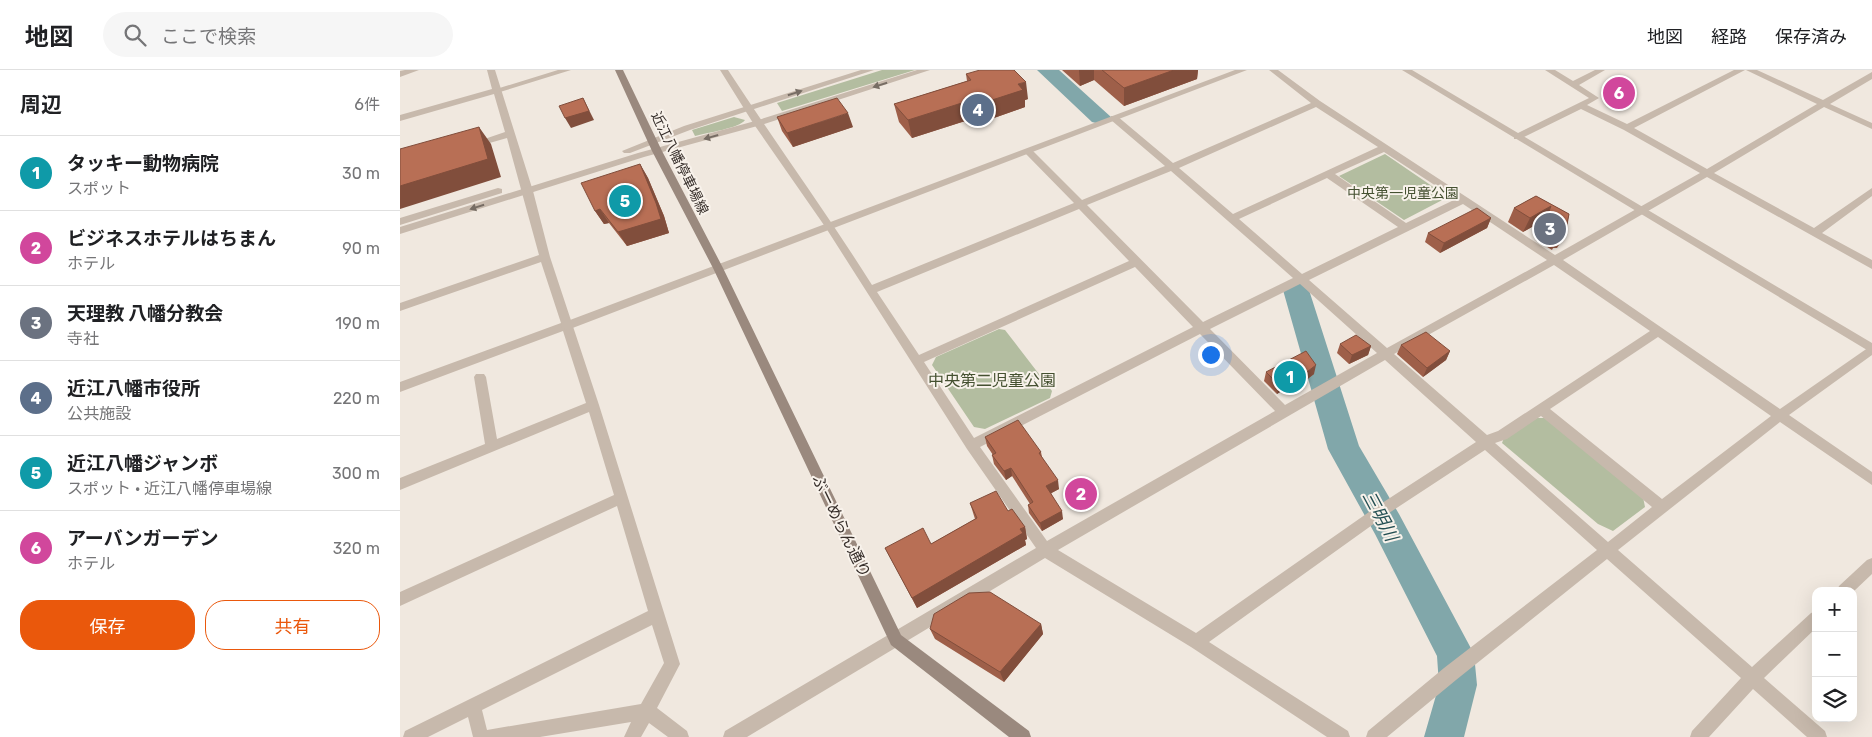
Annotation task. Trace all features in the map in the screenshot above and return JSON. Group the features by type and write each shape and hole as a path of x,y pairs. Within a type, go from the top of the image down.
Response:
{"main road":[{"name":"近江八幡停車場線","path":"619,70 655,146 718,268"},
{"name":"ぶーめらん通り","path":"718,268 896,640 1023,737"}],"street":[{"path":"400,74 415,70"},
{"path":"491,70 566,326 622,498 672,664 632,737"},
{"path":"400,118 567,70"},
{"path":"724,70 758,123 830,226 972,445 1045,550 1196,642 1342,737"},
{"path":"400,231 526,187 655,146 749,108 870,70"},
{"path":"655,146 758,123 926,70"},
{"path":"400,387 1243,70"},
{"path":"1273,70 1317,103 1659,330 1779,416 1872,479"},
{"path":"1374,737 1456,670 1779,416 1872,349 1406,70"},
{"path":"1517,137 1595,98 1549,70"},
{"path":"1574,84 1601,70"},
{"path":"1627,128 1742,70"},
{"path":"1750,70 1872,126"},
{"path":"731,737 1045,550 1385,354 1641,212 1872,75"},
{"path":"870,290 1172,167 1317,103"},
{"path":"1580,105 1627,128 1872,264"},
{"path":"1114,118 1232,218 1819,737"},
{"path":"464,148 510,134"},
{"path":"1232,218 1384,148"},
{"path":"1028,151 1284,412"},
{"path":"1330,174 1406,228"},
{"path":"400,222 526,187"},
{"path":"1815,233 1872,190"},
{"path":"972,445 1201,328 1464,199"},
{"path":"400,307 545,257"},
{"path":"916,361 1136,262"},
{"path":"1196,642 1379,513 1541,409 1659,330"},
{"path":"480,377 492,447"},
{"path":"400,484 593,406"},
{"path":"1541,409 1662,508"},
{"path":"400,599 622,498"},
{"path":"1848,587 1872,565"},
{"path":"411,737 656,615"},
{"path":"1698,737 1752,678 1812,622"},
{"path":"473,706 481,737"},
{"path":"490,737 646,711 681,737"}],"green space":[{"path":"882,70 915,70 782,111 777,103"},
{"path":"734,117 745,120 730,128 695,136 692,130"},
{"name":"中央第一児童公園","path":"1385,154 1448,197 1404,220 1339,176"},
{"name":"中央第二児童公園","path":"999,329 1005,330 1052,391 1050,398 985,429 974,427 932,365 936,357"},
{"path":"1537,418 1547,418 1643,497 1645,507 1613,531 1598,524 1502,443 1504,438"}],"building":[{"path":"980,70 1014,70 1026,82 1018,84 1023,90 989,101 984,96 908,120 894,104 971,80 966,74"},
{"path":"1102,70 1174,70 1124,88"},
{"path":"583,98 589,111 565,118 559,106"},
{"path":"837,98 848,113 787,133 777,117"},
{"path":"479,127 488,159 400,186 400,149"},
{"path":"640,164 661,219 618,232 600,209 595,211 581,183"},
{"path":"1536,196 1569,214 1565,235 1560,234 1559,237 1543,227 1551,206 1530,218 1514,208"},
{"path":"1477,208 1491,218 1444,243 1428,233"},
{"path":"1426,332 1450,351 1427,368 1401,345"},
{"path":"1356,335 1371,346 1352,355 1340,344"},
{"path":"1306,351 1316,365 1295,381 1291,377 1279,385 1266,372"},
{"path":"1018,420 1058,480 1046,486 1062,511 1040,523 1028,505 1033,502 1011,468 1004,471 992,455 996,453 985,437"},
{"path":"996,491 1008,511 1012,509 1025,527 1020,529 1023,533 912,598 885,548 923,528 931,544 977,518 970,503"},
{"path":"990,592 1041,624 1000,672 930,629 934,614 969,593"}],"waterway":[{"name":"三明川","path":"1047,70 1100,117"},
{"name":"三明川","path":"1296,290 1344,449 1387,524 1455,654 1458,685 1444,737"}],"place":[{"name":"アーバンガーデン","path":"1619,93"},
{"name":"近江八幡市役所","path":"978,110"},
{"name":"近江八幡ジャンボ","path":"625,201"},
{"name":"天理教 八幡分教会","path":"1550,229"},
{"name":"タッキー動物病院","path":"1290,377"},
{"name":"ビジネスホテルはちまん","path":"1081,494"}]}
